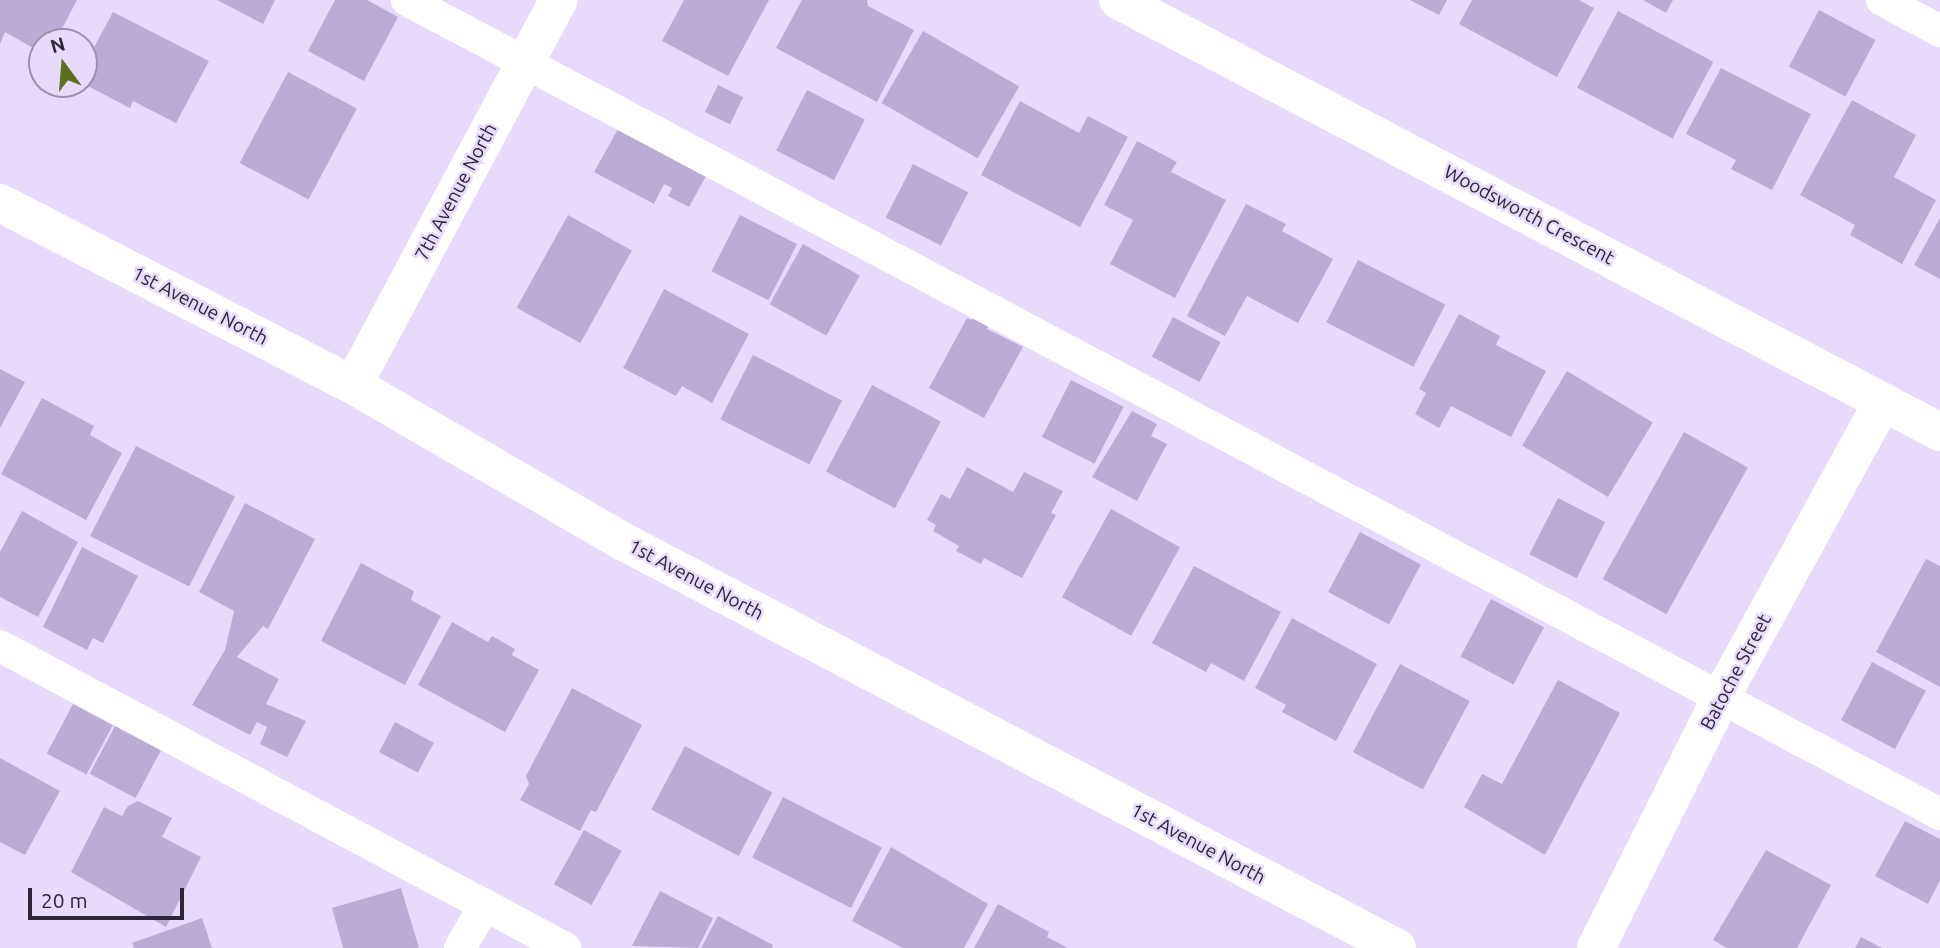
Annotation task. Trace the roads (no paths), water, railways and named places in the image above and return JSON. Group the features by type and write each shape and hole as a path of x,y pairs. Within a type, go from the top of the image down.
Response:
{"street":[{"name":"7th Avenue North","path":"354,385 559,0"},
{"name":"Woodsworth Crescent","path":"1118,0 1940,432"},
{"name":"1st Avenue North","path":"0,203 354,385 624,542 1397,948"},
{"name":"Batoche Street","path":"1595,948 1721,697 1884,401"}],"lane":[{"path":"407,0 1940,814"},
{"path":"1882,0 1940,31"},
{"path":"0,646 565,948"},
{"path":"460,948 485,905"}]}
